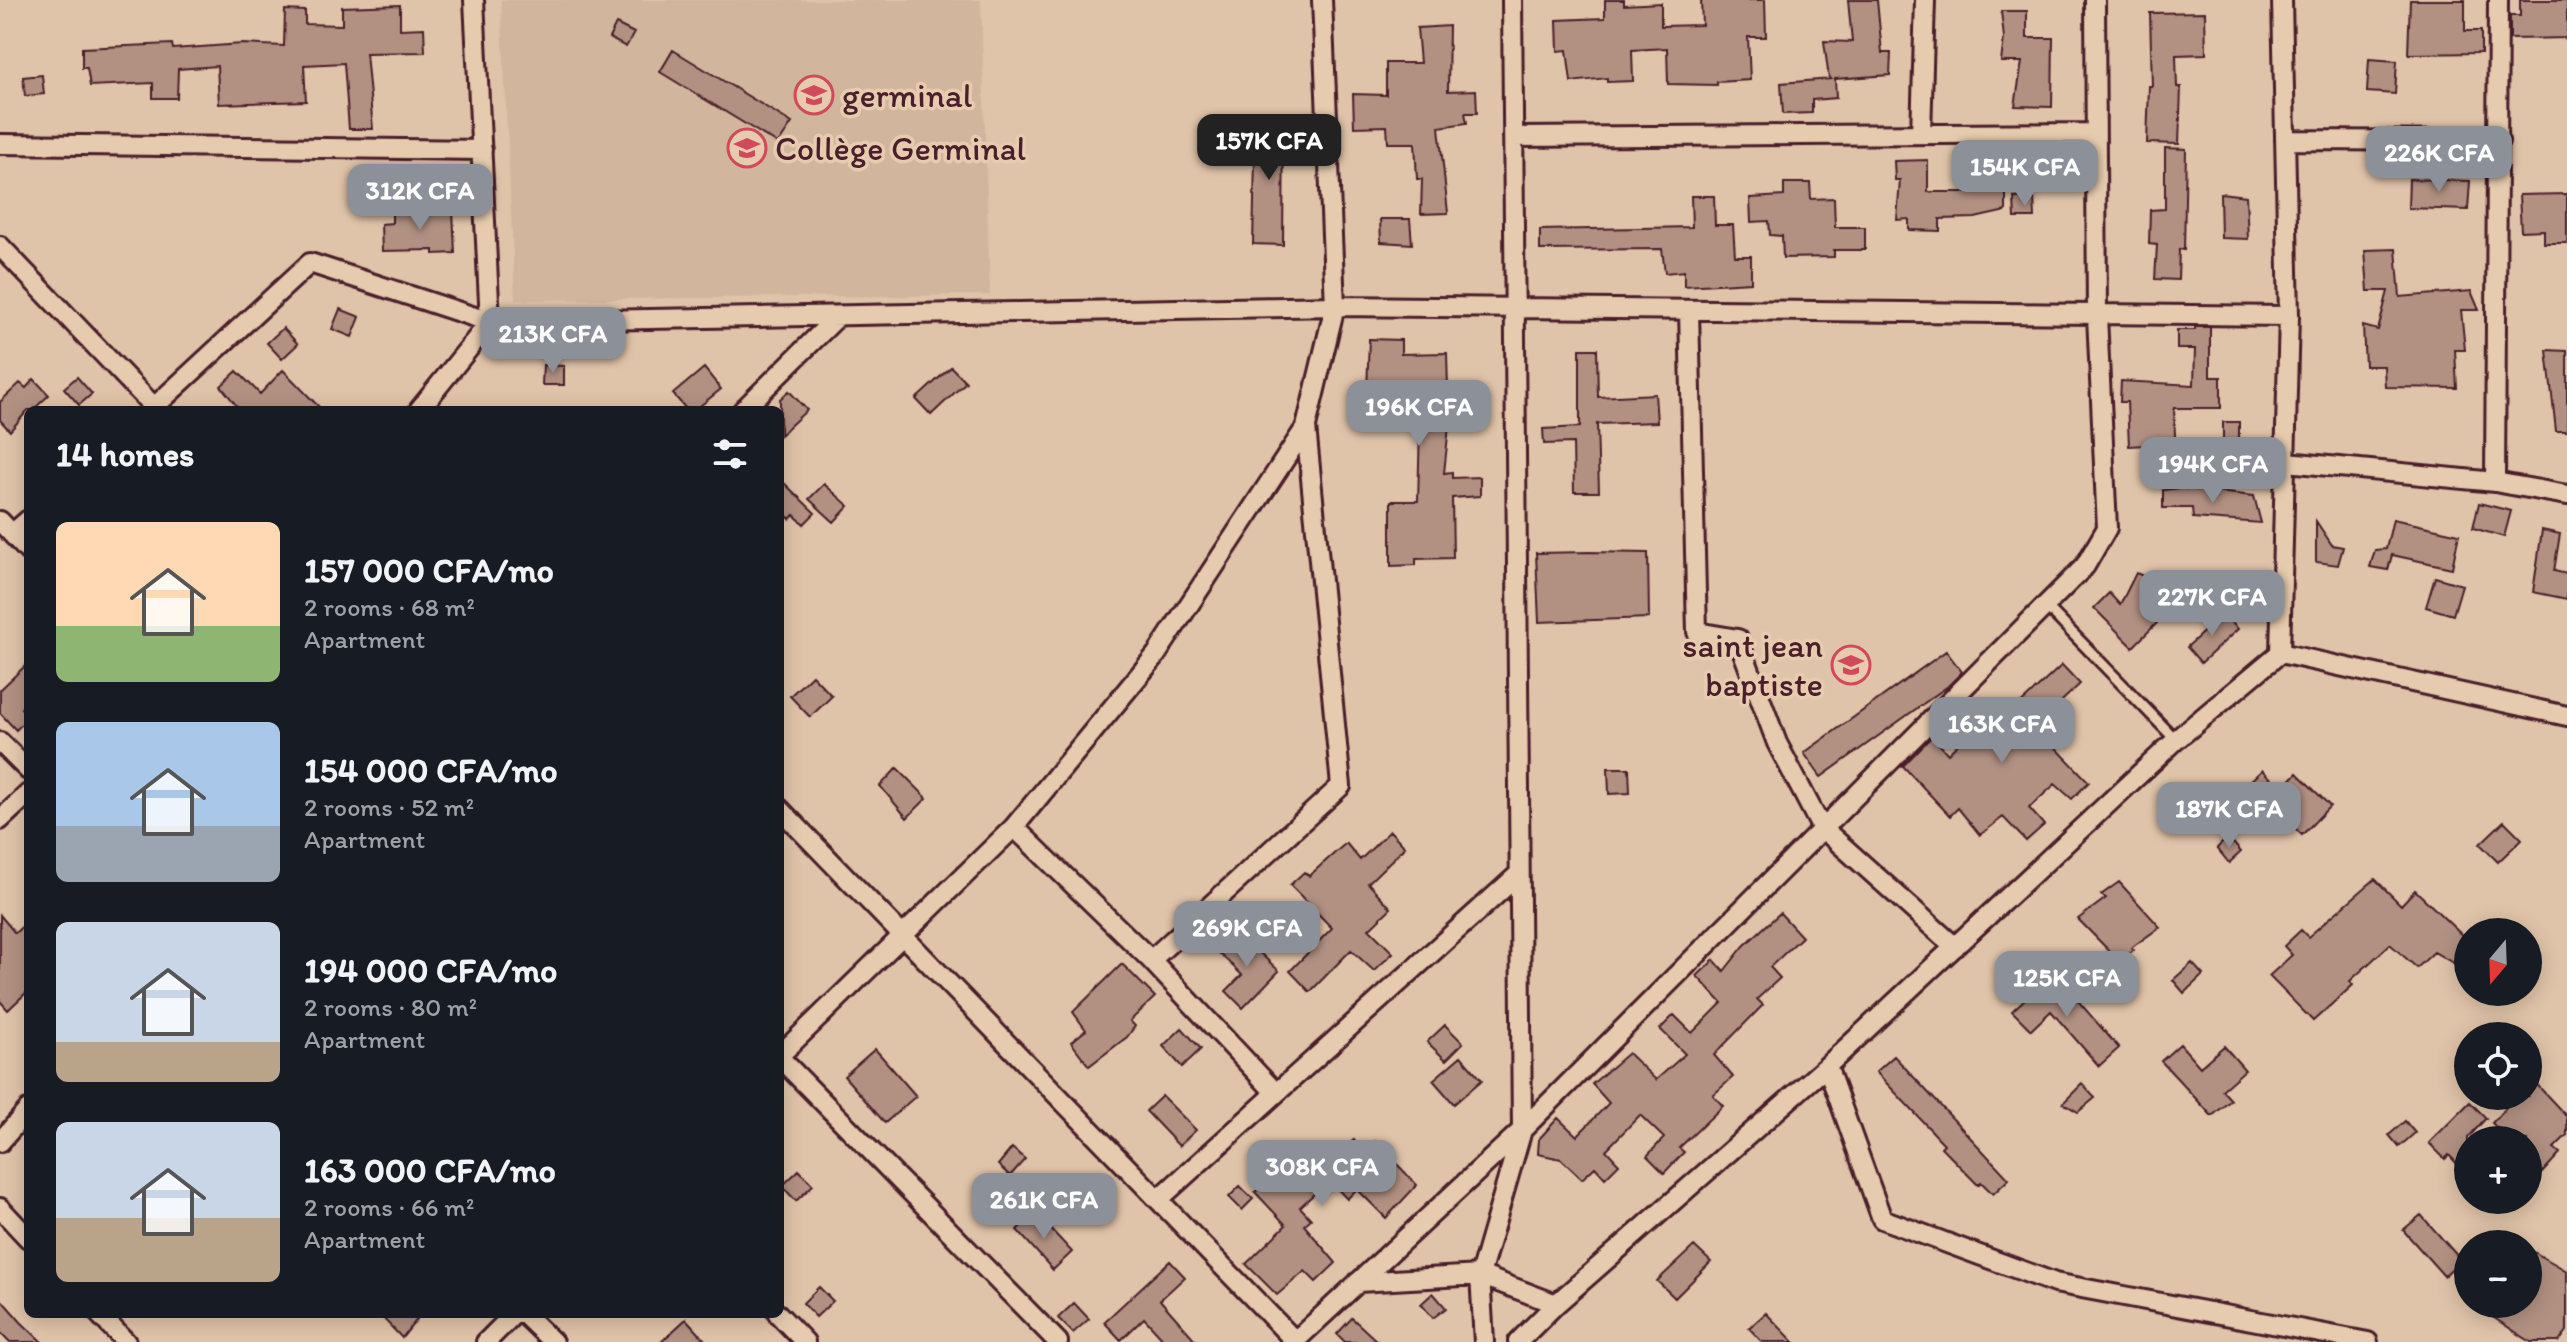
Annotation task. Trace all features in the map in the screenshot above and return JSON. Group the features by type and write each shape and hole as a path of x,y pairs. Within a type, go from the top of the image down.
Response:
{"street":[{"path":"422,406 490,322 474,0"},
{"path":"1151,960 1341,786 1306,427 1335,306 1322,0"},
{"path":"1484,1342 1480,1275 1522,1130 1512,0"},
{"path":"1921,134 1925,0"},
{"path":"784,813 1295,1341 1522,1130 1821,827 2047,607 2085,566 2107,528 2097,316 2095,0"},
{"path":"1518,1342 1556,1304 1827,1066 2176,740 2280,653 2289,316 2282,0"},
{"path":"2495,482 2498,0"},
{"path":"1513,137 2095,133"},
{"path":"2285,140 2499,141"},
{"path":"0,144 482,150"},
{"path":"0,246 150,406"},
{"path":"156,406 310,263 490,322 1335,306 2289,316"},
{"path":"1689,311 1697,632 1738,639 1777,743 1821,827 1955,947"},
{"path":"747,406 838,316"},
{"path":"784,1052 1014,827 1156,655 1306,427"},
{"path":"2287,462 2495,482 2567,495"},
{"path":"6,528 24,547"},
{"path":"2280,653 2567,716"},
{"path":"0,742 24,766"},
{"path":"0,820 24,798"},
{"path":"1014,827 1151,960 1274,1091"},
{"path":"1159,1199 1274,1091 1519,874"},
{"path":"784,1060 1058,1342"},
{"path":"1827,1066 1882,1219 2055,1283 2368,1342"},
{"path":"0,1142 24,1115"},
{"path":"0,1208 24,1234"},
{"path":"1358,1282 1480,1275 1556,1304"},
{"path":"103,1318 126,1342"},
{"path":"486,1342 510,1318"},
{"path":"528,1318 553,1342"},
{"path":"782,1318 805,1342"}],"lane":[{"path":"2047,607 2176,740"}],"shaded area":[{"name":"Collège Germinal","path":"501,0 981,0 990,295 515,300"}],"building":[{"path":"1605,0 1624,0 1624,5 1661,3 1661,26 1702,25 1701,0 1765,0 1766,37 1748,37 1750,80 1717,82 1717,85 1668,84 1667,48 1632,50 1633,81 1607,82 1607,78 1571,82 1567,50 1558,51 1557,20 1605,18"},
{"path":"1848,0 1877,0 1882,53 1891,53 1890,75 1835,79 1836,98 1812,100 1812,113 1783,114 1781,83 1832,79 1829,79 1824,41 1852,42"},
{"path":"2410,0 2465,0 2465,31 2481,31 2481,53 2408,54"},
{"path":"2520,0 2567,0 2567,38 2510,39 2510,16 2520,16"},
{"path":"400,5 400,29 424,28 425,52 366,53 373,129 349,129 344,63 304,65 306,101 219,104 217,66 178,69 177,98 153,98 153,83 90,86 87,68 82,68 82,48 172,44 173,49 242,44 284,46 285,10 305,11 305,24 342,25 342,7"},
{"path":"2001,11 2027,11 2027,38 2053,38 2052,107 2015,106 2022,62 2001,62 2004,38"},
{"path":"2205,12 2206,54 2176,55 2177,87 2181,87 2179,144 2147,143 2149,86 2152,86 2150,13"},
{"path":"616,24 634,33 626,47 609,38"},
{"path":"1449,26 1448,91 1476,90 1477,113 1465,113 1467,123 1439,127 1448,213 1421,214 1422,179 1417,179 1415,143 1388,143 1387,126 1354,127 1353,94 1386,95 1386,63 1420,63 1417,28"},
{"path":"673,50 792,123 778,144 660,72"},
{"path":"2369,59 2397,61 2395,94 2367,92"},
{"path":"42,75 44,94 25,96 23,77"},
{"path":"1256,117 1284,118 1283,245 1253,244"},
{"path":"2165,148 2186,149 2184,250 2179,249 2178,280 2155,279 2157,245 2149,244 2150,210 2165,209"},
{"path":"1928,160 1928,192 1979,192 1979,177 2006,180 2006,211 1975,218 1940,219 1940,231 1909,230 1909,219 1897,220 1900,180 1895,180 1894,161"},
{"path":"2409,179 2470,181 2468,210 2408,208"},
{"path":"1784,183 1810,183 1811,199 1834,198 1835,227 1865,227 1865,250 1834,250 1834,257 1783,258 1782,236 1770,235 1769,221 1751,222 1750,198 1784,196"},
{"path":"2220,193 2246,196 2248,239 2221,238"},
{"path":"2567,194 2567,243 2544,243 2544,230 2521,231 2519,195"},
{"path":"1691,196 1714,196 1715,225 1733,225 1735,256 1751,256 1751,282 1684,286 1684,271 1665,273 1662,249 1540,250 1540,230 1692,227"},
{"path":"2034,197 2035,218 2015,218 2014,198"},
{"path":"453,210 455,253 434,254 434,250 382,251 381,224 392,223 392,213"},
{"path":"1380,219 1410,219 1412,244 1381,242"},
{"path":"2396,249 2400,297 2471,291 2479,310 2461,310 2465,350 2455,350 2457,388 2385,387 2384,366 2365,366 2363,326 2378,330 2388,291 2368,291 2365,250"},
{"path":"340,309 360,317 352,337 332,329"},
{"path":"2195,327 2210,327 2210,377 2221,377 2221,408 2174,408 2176,463 2148,462 2147,445 2129,446 2127,402 2120,402 2121,381 2194,385 2195,349 2177,349 2177,330 2195,330"},
{"path":"283,328 298,344 282,359 267,343"},
{"path":"1369,339 1401,340 1401,354 1447,353 1449,426 1444,473 1452,472 1452,478 1480,477 1480,496 1452,498 1453,558 1416,559 1416,565 1391,566 1391,501 1418,501 1420,427 1417,427 1417,416 1366,415"},
{"path":"1580,349 1597,349 1598,397 1655,394 1657,422 1597,424 1599,492 1574,492 1573,443 1544,444 1543,429 1580,427"},
{"path":"2547,350 2567,351 2567,431 2556,431"},
{"path":"543,365 564,366 564,385 542,385"},
{"path":"951,367 966,382 931,415 916,399"},
{"path":"704,368 721,389 700,406 684,406 673,394"},
{"path":"283,370 318,406 237,406 221,386 237,371 260,394"},
{"path":"77,377 92,394 79,405 64,388"},
{"path":"34,379 49,395 37,406 24,406 24,415 10,431 0,420 0,402 20,383 26,388"},
{"path":"789,391 807,410 784,431 784,406 780,406 780,399"},
{"path":"2223,422 2239,422 2239,464 2223,464"},
{"path":"784,483 815,513 804,524 794,515 790,519 784,513"},
{"path":"824,484 849,506 834,522 809,499"},
{"path":"2180,488 2254,496 2261,523 2193,518 2192,508 2163,508 2163,490"},
{"path":"2479,503 2511,511 2504,537 2473,528"},
{"path":"2393,519 2459,534 2452,568 2392,555 2388,570 2370,567 2375,550 2386,549"},
{"path":"2316,521 2332,545 2343,547 2338,565 2316,562"},
{"path":"2542,530 2560,534 2554,571 2567,574 2567,599 2533,592"},
{"path":"1536,553 1648,553 1649,618 1539,622"},
{"path":"2136,573 2177,590 2168,612 2133,647 2094,608 2109,593 2120,605"},
{"path":"2435,577 2462,585 2453,615 2426,607"},
{"path":"2223,614 2238,629 2201,663 2187,647"},
{"path":"1946,651 1962,672 1948,686 1821,777 1804,753"},
{"path":"2062,665 2080,684 2035,726 2089,782 2072,799 2055,784 2029,808 2044,825 2026,841 2003,817 1980,835 1958,808 1950,816 1903,766 1932,736 1948,754 1989,713 2000,723"},
{"path":"24,667 24,705 21,708 24,722 16,730 0,713 0,690"},
{"path":"812,675 832,696 810,717 790,696"},
{"path":"897,768 927,798 907,818 880,786"},
{"path":"1608,768 1629,768 1630,793 1609,794"},
{"path":"2262,770 2282,789 2297,773 2330,806 2302,835 2248,783"},
{"path":"2504,821 2522,839 2498,862 2480,844"},
{"path":"1390,831 1405,847 1368,883 1391,908 1369,929 1393,953 1374,971 1351,950 1310,992 1290,971 1332,928 1290,885 1304,872 1309,876 1346,843 1360,860"},
{"path":"2228,837 2241,852 2229,863 2217,848"},
{"path":"2375,879 2401,905 2415,890 2454,928 2454,962 2434,952 2417,968 2390,944 2350,981 2353,985 2313,1021 2269,976 2292,955 2284,946 2301,930 2308,937"},
{"path":"2119,882 2160,927 2131,948 2133,950 2120,962 2078,919 2106,898 2101,895"},
{"path":"1780,913 1802,937 1770,967 1780,978 1757,999 1763,1005 1714,1055 1733,1077 1713,1095 1723,1106 1679,1148 1684,1152 1664,1173 1647,1156 1664,1138 1640,1115 1606,1150 1619,1164 1605,1178 1595,1167 1582,1179 1561,1159 1538,1154 1539,1139 1558,1118 1577,1136 1609,1103 1592,1084 1628,1053 1656,1080 1685,1054 1660,1029 1674,1015 1692,1033 1722,1003 1697,976 1714,960 1724,971 1744,946"},
{"path":"0,915 15,933 24,925 24,995 8,1010 0,1001"},
{"path":"1238,932 1279,971 1243,1008 1226,991 1242,975 1218,952"},
{"path":"2192,963 2203,975 2184,993 2173,980"},
{"path":"1122,964 1155,997 1130,1021 1135,1026 1127,1037 1089,1066 1071,1042 1086,1030 1073,1012"},
{"path":"2050,976 2070,997 2073,995 2119,1048 2099,1066 2051,1011 2031,1030 2012,1011"},
{"path":"1445,1025 1463,1043 1446,1060 1427,1042"},
{"path":"1182,1028 1201,1049 1182,1067 1163,1046"},
{"path":"2180,1044 2200,1067 2224,1046 2245,1070 2222,1090 2231,1100 2212,1116 2161,1061"},
{"path":"875,1049 916,1096 885,1123 844,1076"},
{"path":"1461,1056 1482,1080 1454,1104 1433,1080"},
{"path":"1894,1056 2009,1179 1993,1194 1981,1182 1978,1185 1941,1147 1944,1144 1876,1072"},
{"path":"2082,1084 2095,1098 2078,1112 2063,1103"},
{"path":"2542,1090 2567,1117 2567,1135 2554,1148 2560,1153 2542,1173 2542,1126 2495,1126 2492,1123 2504,1110 2542,1110"},
{"path":"1162,1096 1196,1130 1179,1146 1146,1111"},
{"path":"2462,1110 2478,1110 2486,1118 2479,1126 2454,1126 2454,1161 2449,1155 2445,1159 2429,1143"},
{"path":"2405,1121 2415,1133 2399,1147 2389,1135"},
{"path":"1354,1140 1362,1152 1375,1141 1417,1185 1386,1218 1357,1189 1347,1199 1329,1180 1300,1207 1311,1219 1304,1225 1336,1263 1316,1282 1305,1271 1277,1295 1246,1264 1286,1225 1255,1192 1289,1160 1299,1171 1322,1151 1329,1159"},
{"path":"1012,1148 1025,1159 1010,1176 998,1165"},
{"path":"799,1170 813,1185 796,1201 784,1184"},
{"path":"1240,1186 1253,1199 1242,1210 1229,1197"},
{"path":"1035,1212 1072,1252 1053,1270 1017,1230"},
{"path":"2421,1215 2454,1252 2454,1267 2444,1276 2403,1230"},
{"path":"1694,1246 1711,1262 1675,1298 1657,1281"},
{"path":"2542,1257 2567,1271 2567,1331 2559,1342 2531,1342 2494,1318 2542,1318"},
{"path":"1170,1261 1185,1277 1160,1300 1197,1342 1166,1342 1144,1318 1121,1340 1104,1322"},
{"path":"819,1287 833,1301 816,1317 803,1303"},
{"path":"1433,1293 1446,1308 1433,1318 1421,1304"},
{"path":"0,1298 42,1342 10,1342 0,1332"},
{"path":"1074,1303 1089,1319 1073,1333 1058,1318"},
{"path":"1766,1313 1794,1342 1762,1342 1749,1328"},
{"path":"383,1318 418,1318 402,1338"},
{"path":"1352,1318 1378,1342 1345,1342 1337,1334"},
{"path":"686,1319 707,1342 661,1342"}],"place":[{"name":"germinal","path":"814,95"},
{"name":"Collège Germinal","path":"747,148"},
{"name":"saint jean baptiste","path":"1851,665"}]}
